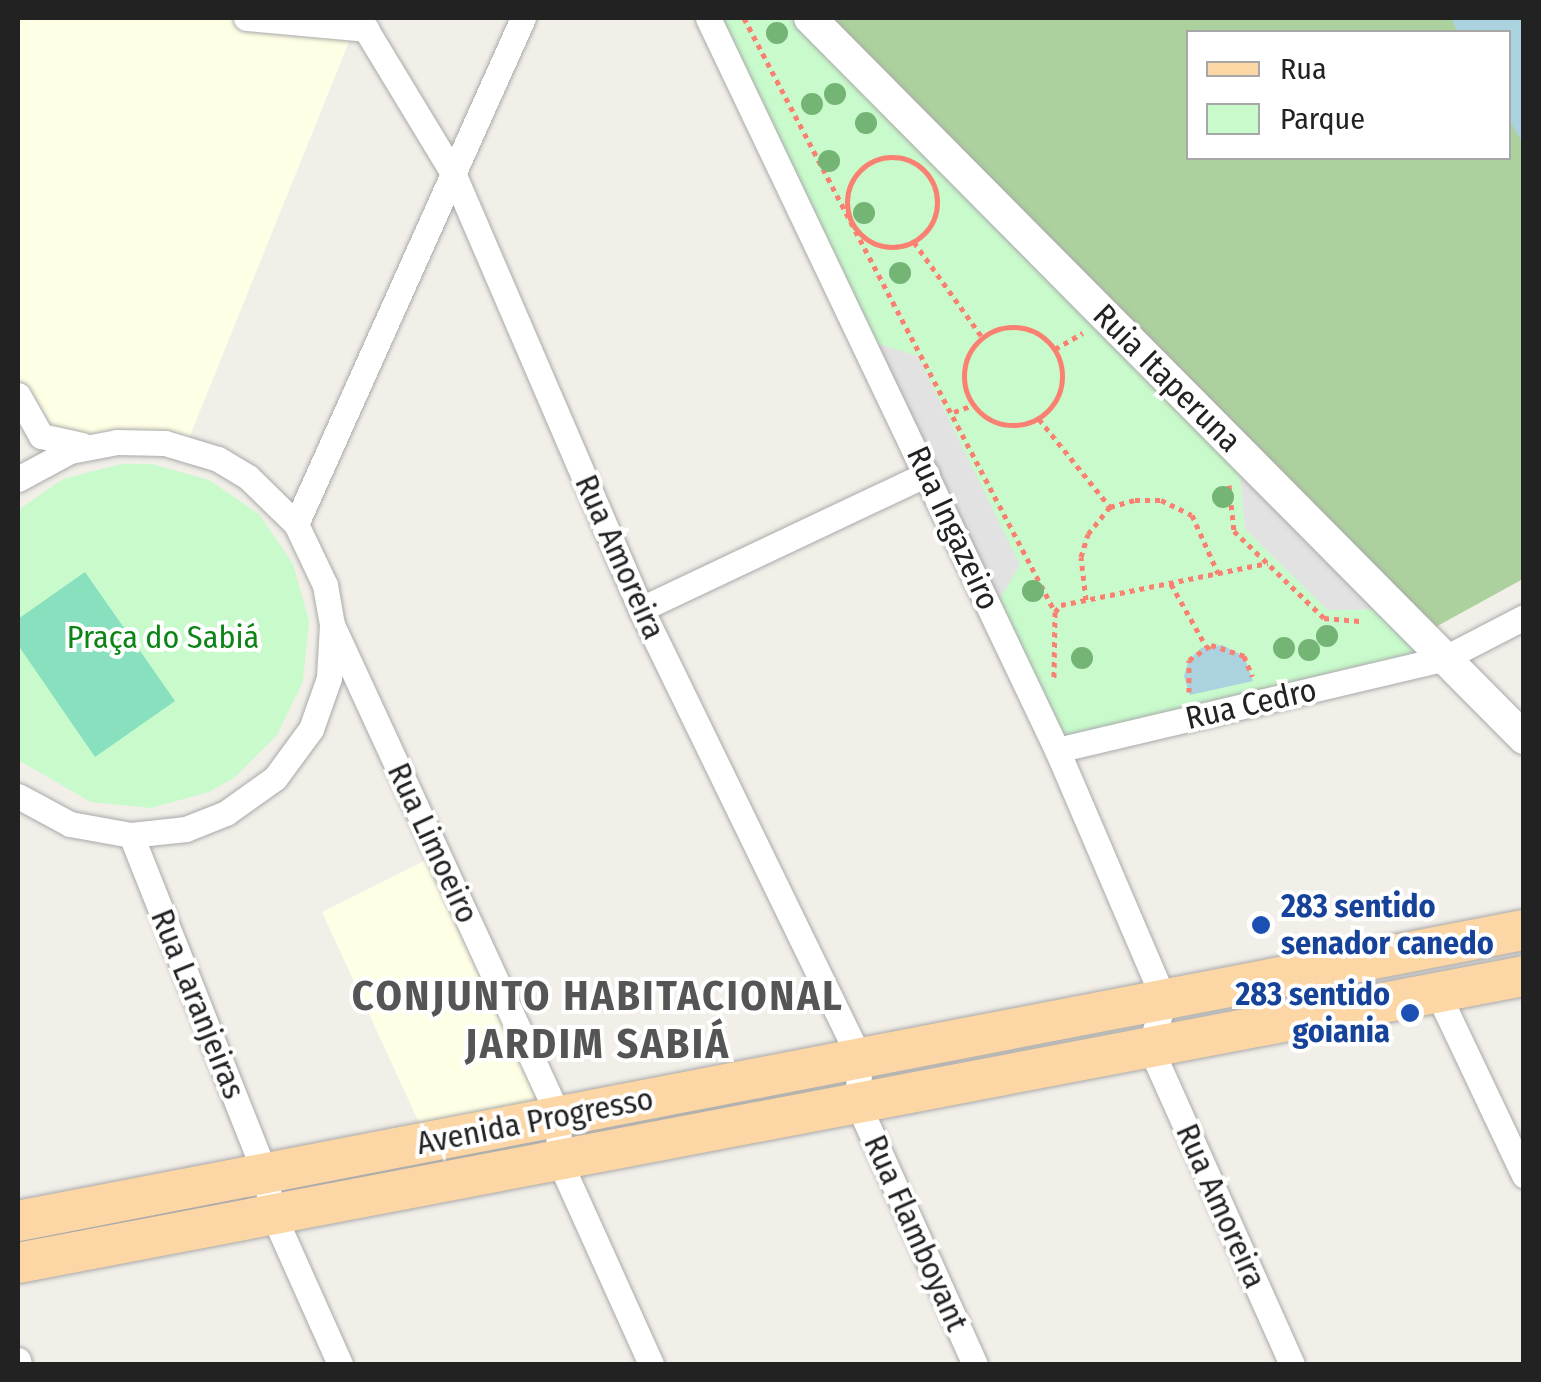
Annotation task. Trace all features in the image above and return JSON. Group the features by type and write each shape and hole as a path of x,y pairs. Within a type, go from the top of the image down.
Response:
{"main road":[{"name":"Avenida Progresso","path":"18,1263 558,1117 1524,930"},
{"name":"Avenida Progresso","path":"18,1221 558,1158 1524,976"}],"street":[{"path":"246,18 362,23"},
{"path":"296,524 523,18"},
{"name":"Rua Ingazeiro","path":"708,18 1057,750 1164,1000"},
{"name":"Ruia Itaperuna","path":"810,18 1524,738"},
{"name":"Rua Amoreira","path":"362,23 453,173 641,609 860,1059 857,1102"},
{"path":"18,395 41,436 90,446 145,441 218,459 261,487 296,524 326,584 332,624 323,700 297,752 274,778 226,813 186,828 131,835 70,824 18,796"},
{"path":"18,479 90,446"},
{"path":"641,609 928,474"},
{"name":"Rua Cedro","path":"1057,750 1445,658 1524,618"},
{"name":"Rua Limoeiro","path":"332,624 558,1117"},
{"name":"Rua Laranjeiras","path":"131,835 269,1193 340,1364"},
{"path":"1437,992 1524,1174"},
{"path":"1150,1047 1164,1000"},
{"name":"Rua Amoreira","path":"1150,1047 1292,1364"},
{"name":"Rua Flamboyant","path":"857,1102 976,1364"},
{"path":"558,1117 558,1158 651,1364"}],"path":[{"path":"744,18 954,412 1055,612 1058,689"},
{"path":"848,217 848,185 868,163 910,160 931,179 938,201 928,230 914,242 889,247 855,229"},
{"path":"914,242 982,337"},
{"path":"1022,327 1056,350 1061,390 1038,418 1008,425 974,406 963,370 982,337 1022,327"},
{"path":"954,412 974,406"},
{"path":"1038,418 1110,507"},
{"path":"1086,600 1081,557 1088,534 1110,507 1161,500 1192,515 1218,573"},
{"path":"1055,612 1086,600 1268,563"},
{"path":"1171,584 1206,646"},
{"path":"1190,695 1186,668 1206,646 1229,646 1244,656 1253,681"},
{"path":"1237,684 1271,677"},
{"path":"1173,698 1206,692"}],"shaded area":[{"path":"18,18 246,18 355,27 185,448 58,443 18,389"},
{"path":"863,339 918,356 1020,565 992,612"},
{"path":"1238,450 1396,609 1328,610 1245,529"},
{"path":"438,854 559,1117 428,1142 322,912"}],"green space":[{"path":"708,18 810,18 1238,450 1245,529 1328,610 1396,609 1445,658 1057,750"},
{"path":"810,18 1523,18 1523,579 1421,635"},
{"name":"Praça do Sabiá","path":"121,464 152,464 209,480 259,514 293,564 309,621 303,681 277,735 235,777 209,792 151,808 91,802 18,760 18,510 63,479"},
{"path":"85,572 175,701 95,757 18,645 18,619"}],"water":[{"path":"1451,18 1523,18 1523,143 1511,123 1511,30 1457,30"},
{"path":"1222,645 1244,656 1253,681 1190,695 1184,676 1189,660 1201,648"}],"place":[{"name":"283 sentido senador canedo","path":"1261,925"},
{"name":"283 sentido goiania","path":"1410,1013"}],"district":[{"name":"CONJUNTO HABITACIONAL JARDIM SABIÁ","path":"598,1020"}]}
